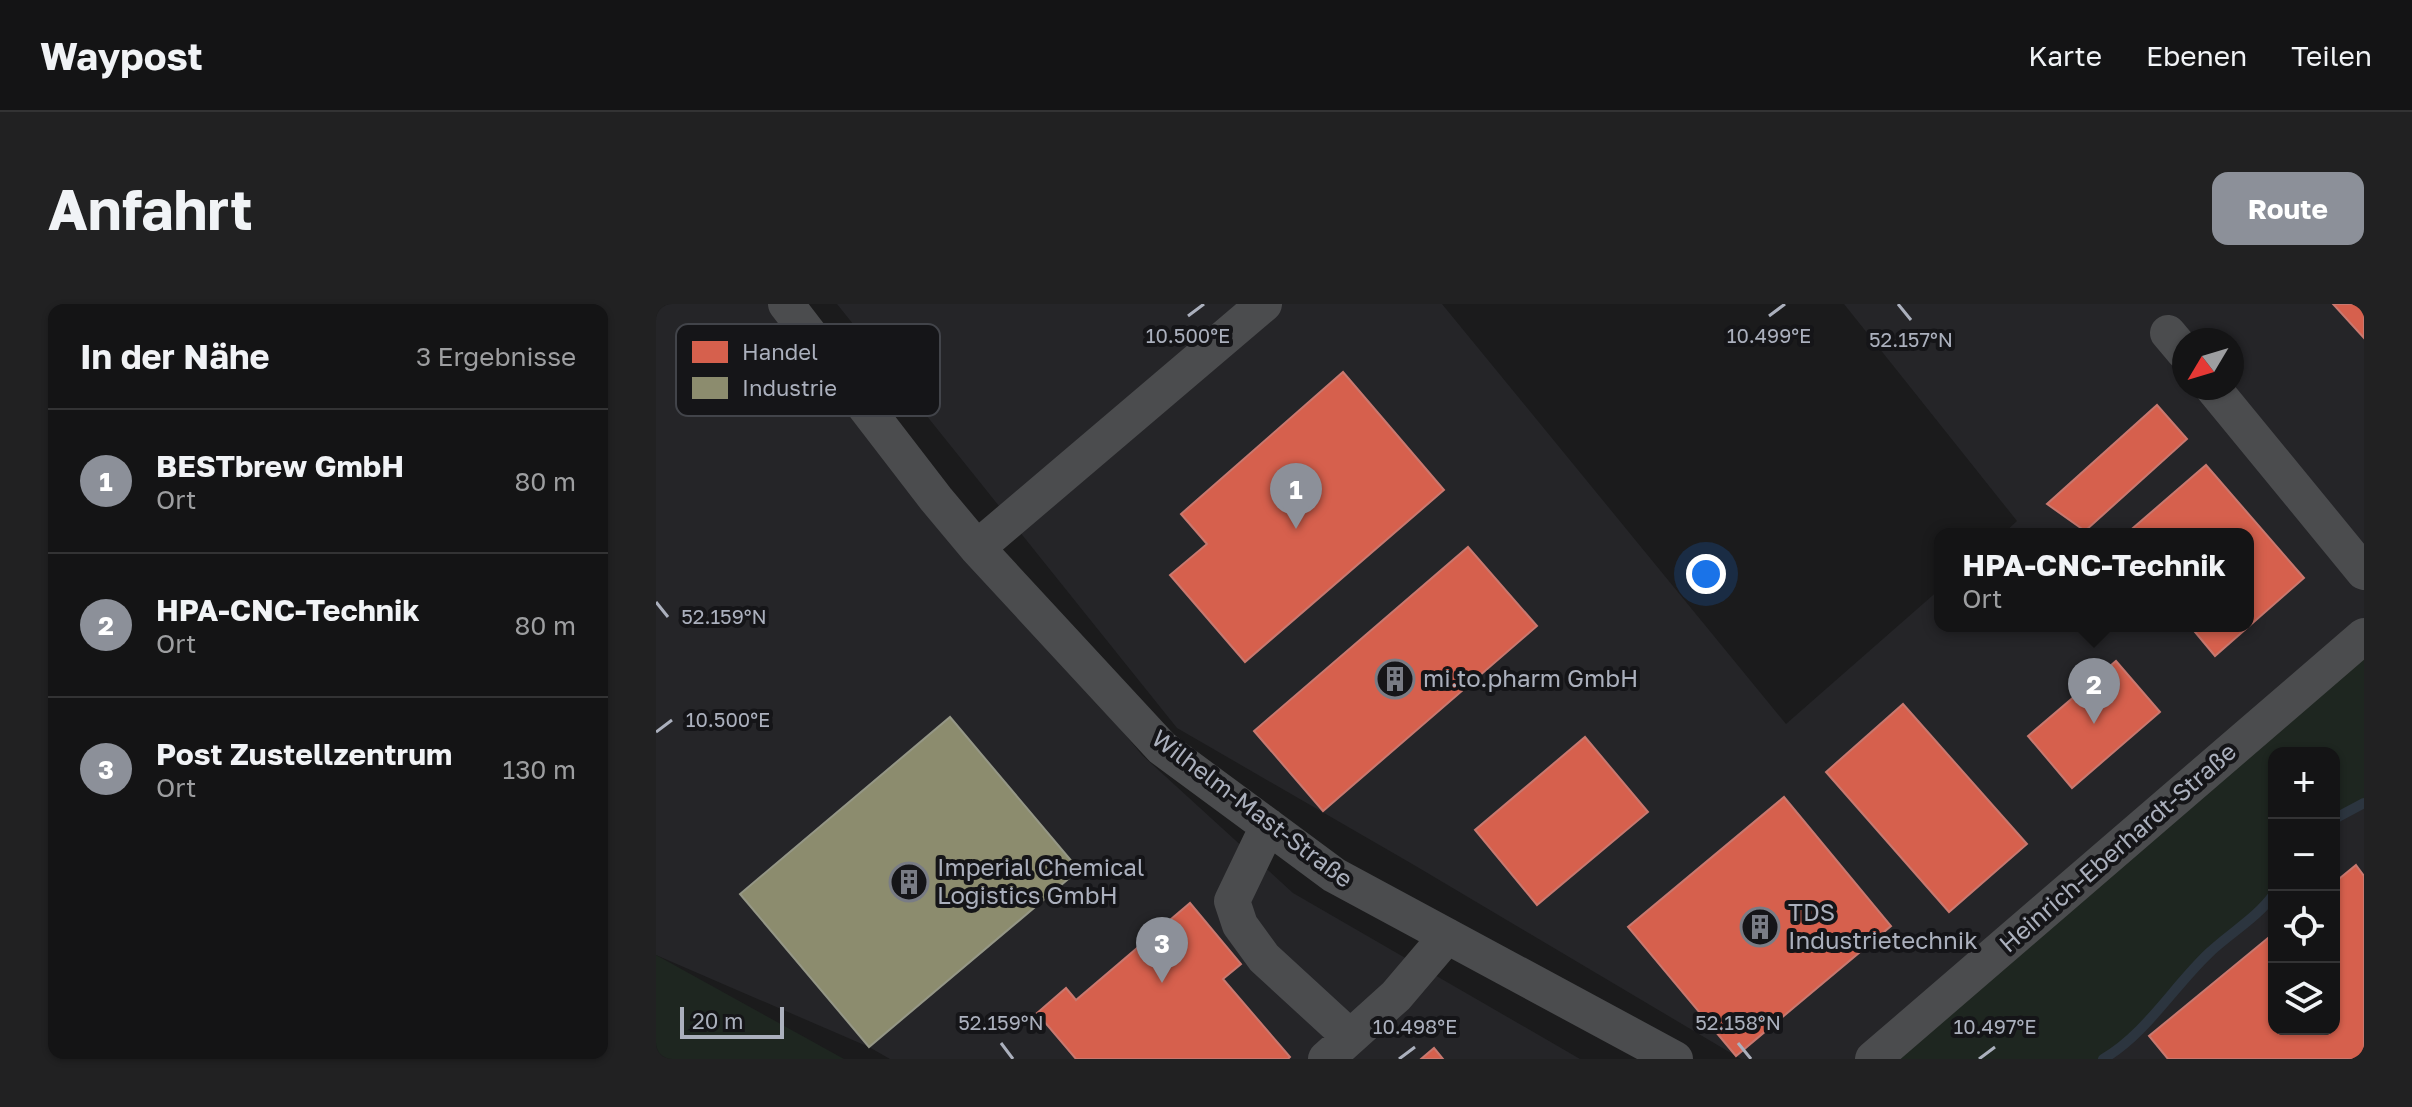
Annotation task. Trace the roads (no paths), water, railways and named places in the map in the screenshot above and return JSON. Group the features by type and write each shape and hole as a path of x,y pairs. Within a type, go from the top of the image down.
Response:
{"street":[{"name":"Wilhelm-Mast-Straße","path":"786,304 801,324"},
{"path":"977,548 1264,304"},
{"path":"2223,400 2364,572"},
{"name":"Wilhelm-Mast-Straße","path":"872,416 977,548 1162,748 1334,875 1675,1059"},
{"name":"Heinrich-Eberhardt-Straße","path":"1873,1059 2364,636"},
{"path":"1268,826 1232,901 1240,925 1338,1048 1396,996 1447,936"}],"waterway":[{"path":"2340,816 2364,803"},
{"path":"2103,1059 2133,1037 2196,966 2268,902"}],"place":[{"name":"BESTbrew GmbH","path":"1296,529"},
{"name":"mi.to.pharm GmbH","path":"1395,679"},
{"name":"HPA-CNC-Technik","path":"2094,724"},
{"name":"Imperial Chemical Logistics GmbH","path":"909,882"},
{"name":"TDS Industrietechnik","path":"1760,927"},
{"name":"Post Zustellzentrum","path":"1162,983"}]}
